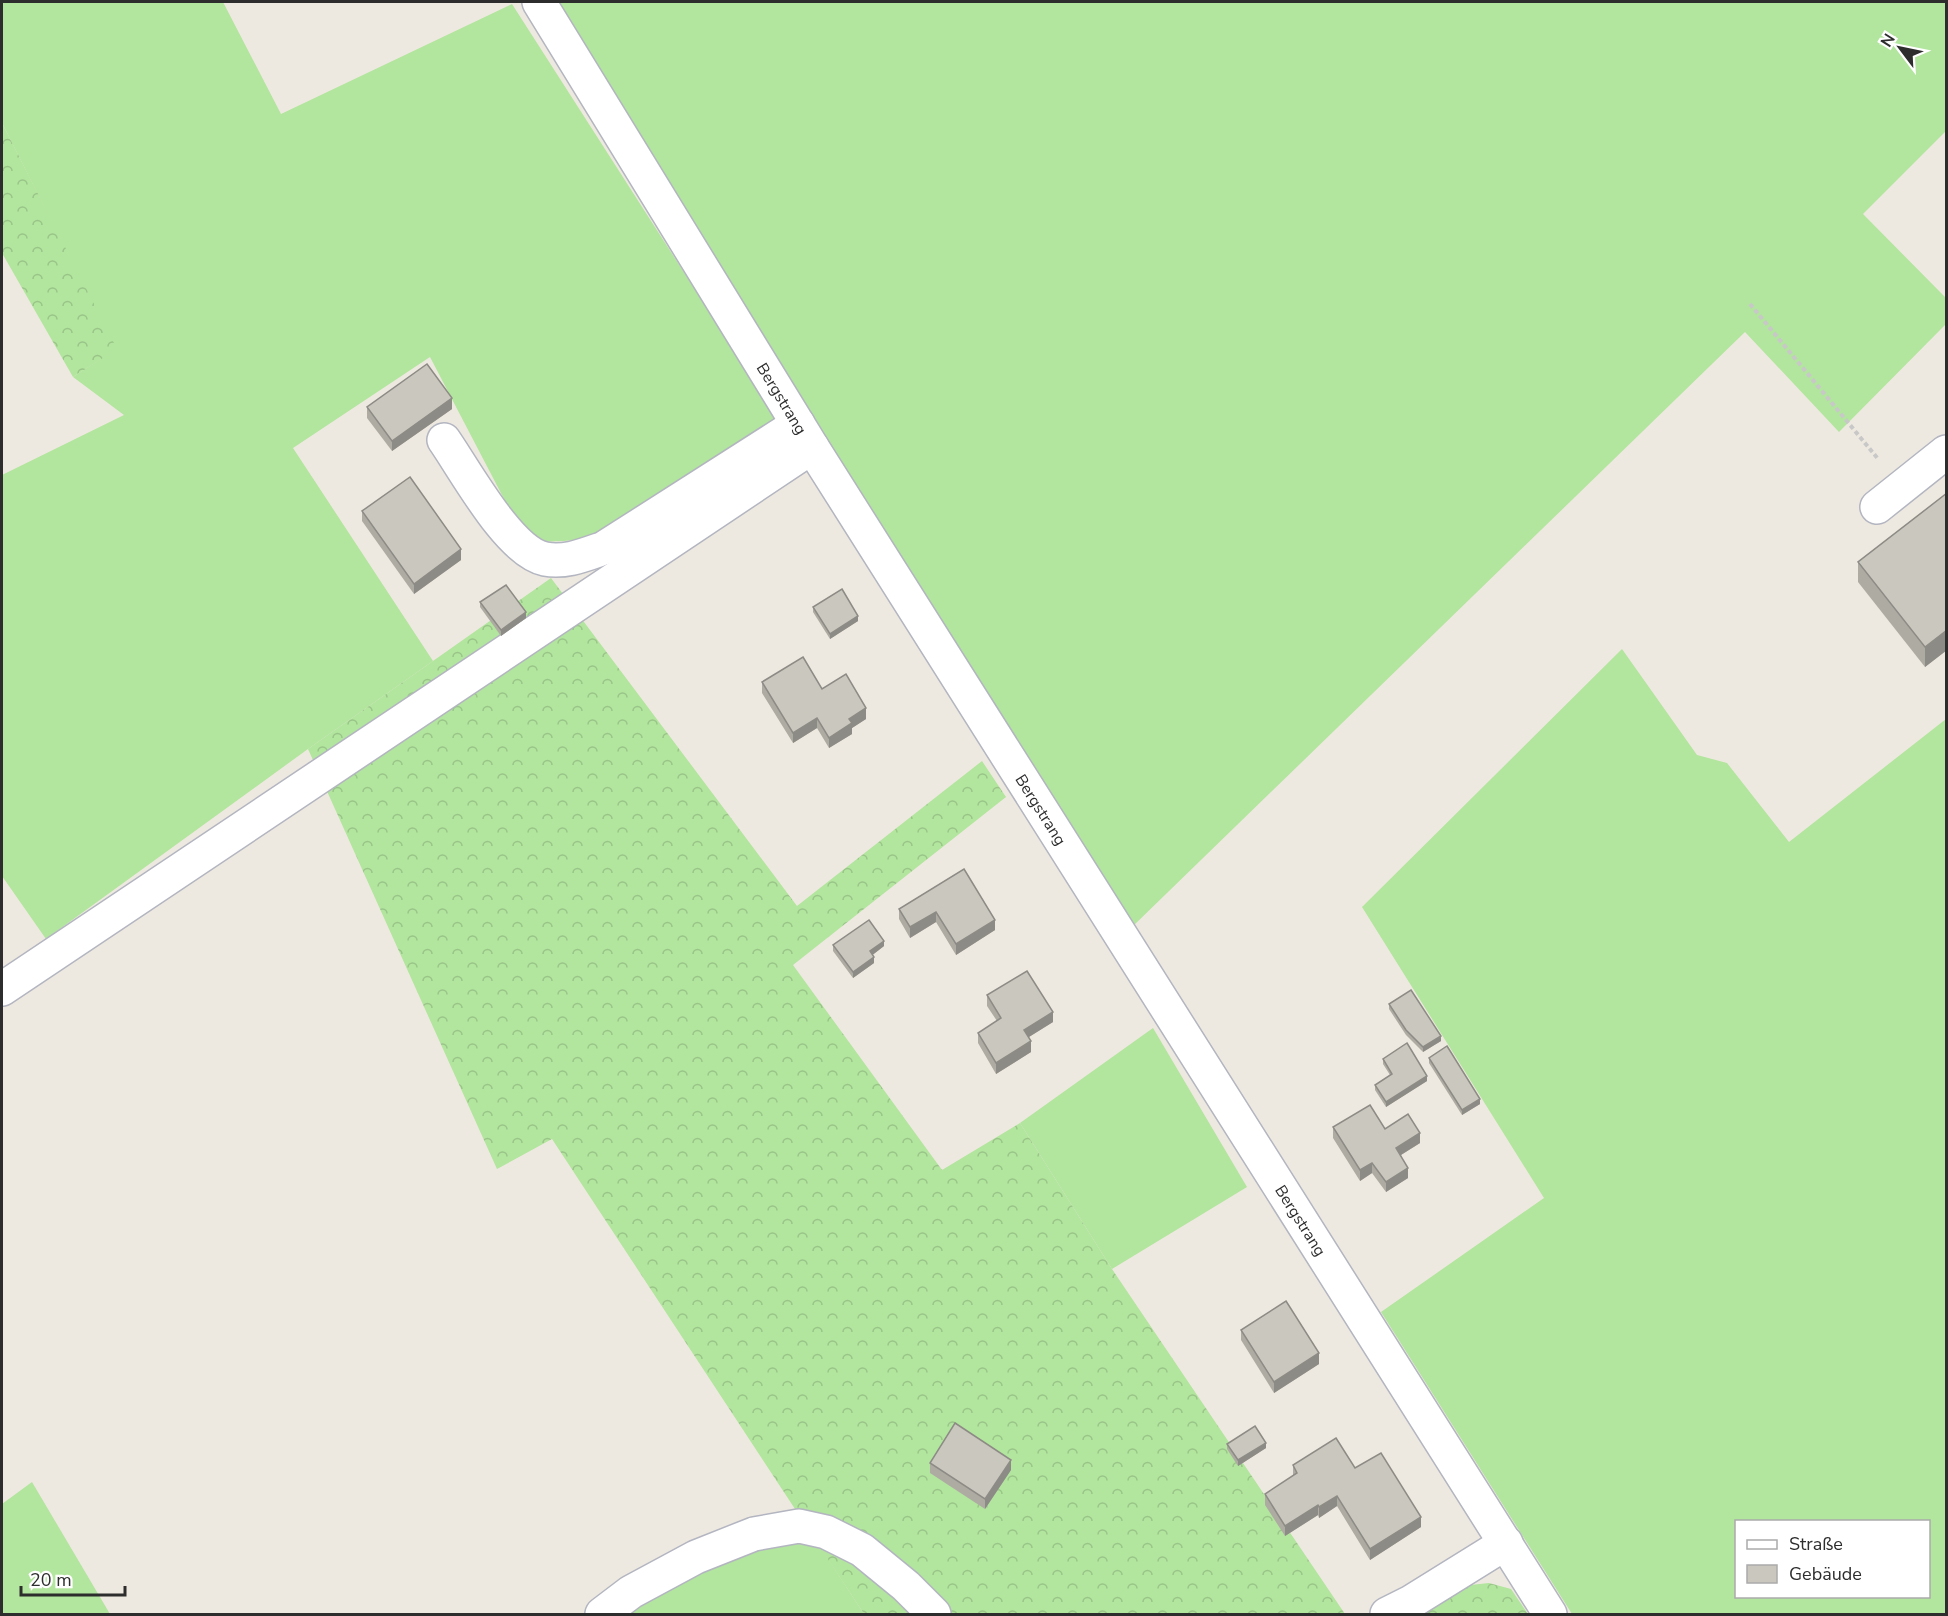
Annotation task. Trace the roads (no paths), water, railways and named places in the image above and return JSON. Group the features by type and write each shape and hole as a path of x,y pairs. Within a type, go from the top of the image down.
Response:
{"street":[{"name":"Bergstrang","path":"539,2 805,435 1269,1173 1550,1614"},
{"path":"444,440 505,531 521,548 543,559 570,559 604,548 805,435"},
{"path":"2,989 805,435"},
{"path":"1889,497 1947,452"},
{"path":"602,1614 630,1592 696,1557 754,1534 799,1526 826,1532 862,1550 906,1586 934,1614"},
{"path":"1387,1614 1411,1602 1506,1543"}]}
